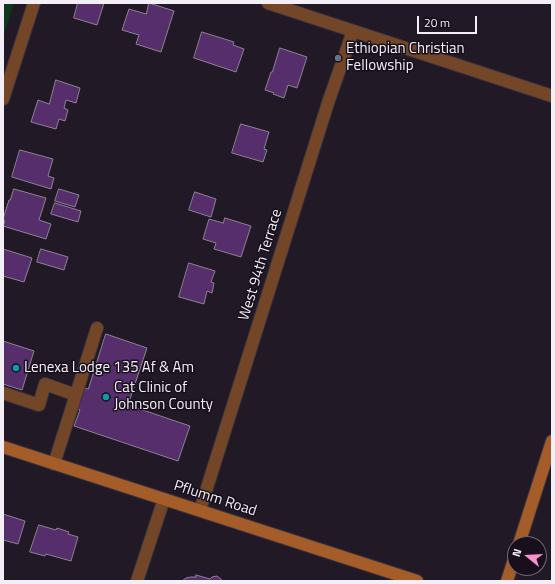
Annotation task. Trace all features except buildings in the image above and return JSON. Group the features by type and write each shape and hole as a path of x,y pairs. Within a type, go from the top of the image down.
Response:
{"main road":[{"path":"522,536 552,441"},
{"name":"Pflumm Road","path":"3,447 417,581"}],"street":[{"path":"3,99 34,3"},
{"path":"268,3 552,96"},
{"name":"West 94th Terrace","path":"200,510 326,110 353,30"},
{"path":"54,464 97,328"},
{"path":"3,394 39,405 46,384 76,394"},
{"path":"137,581 164,499"}],"green space":[{"path":"3,3 14,3 3,37"}],"place":[{"name":"Ethiopian Christian Fellowship","path":"338,58"},
{"name":"Lenexa Lodge 135 Af & Am","path":"16,368"},
{"name":"Cat Clinic of Johnson County","path":"106,397"}]}
